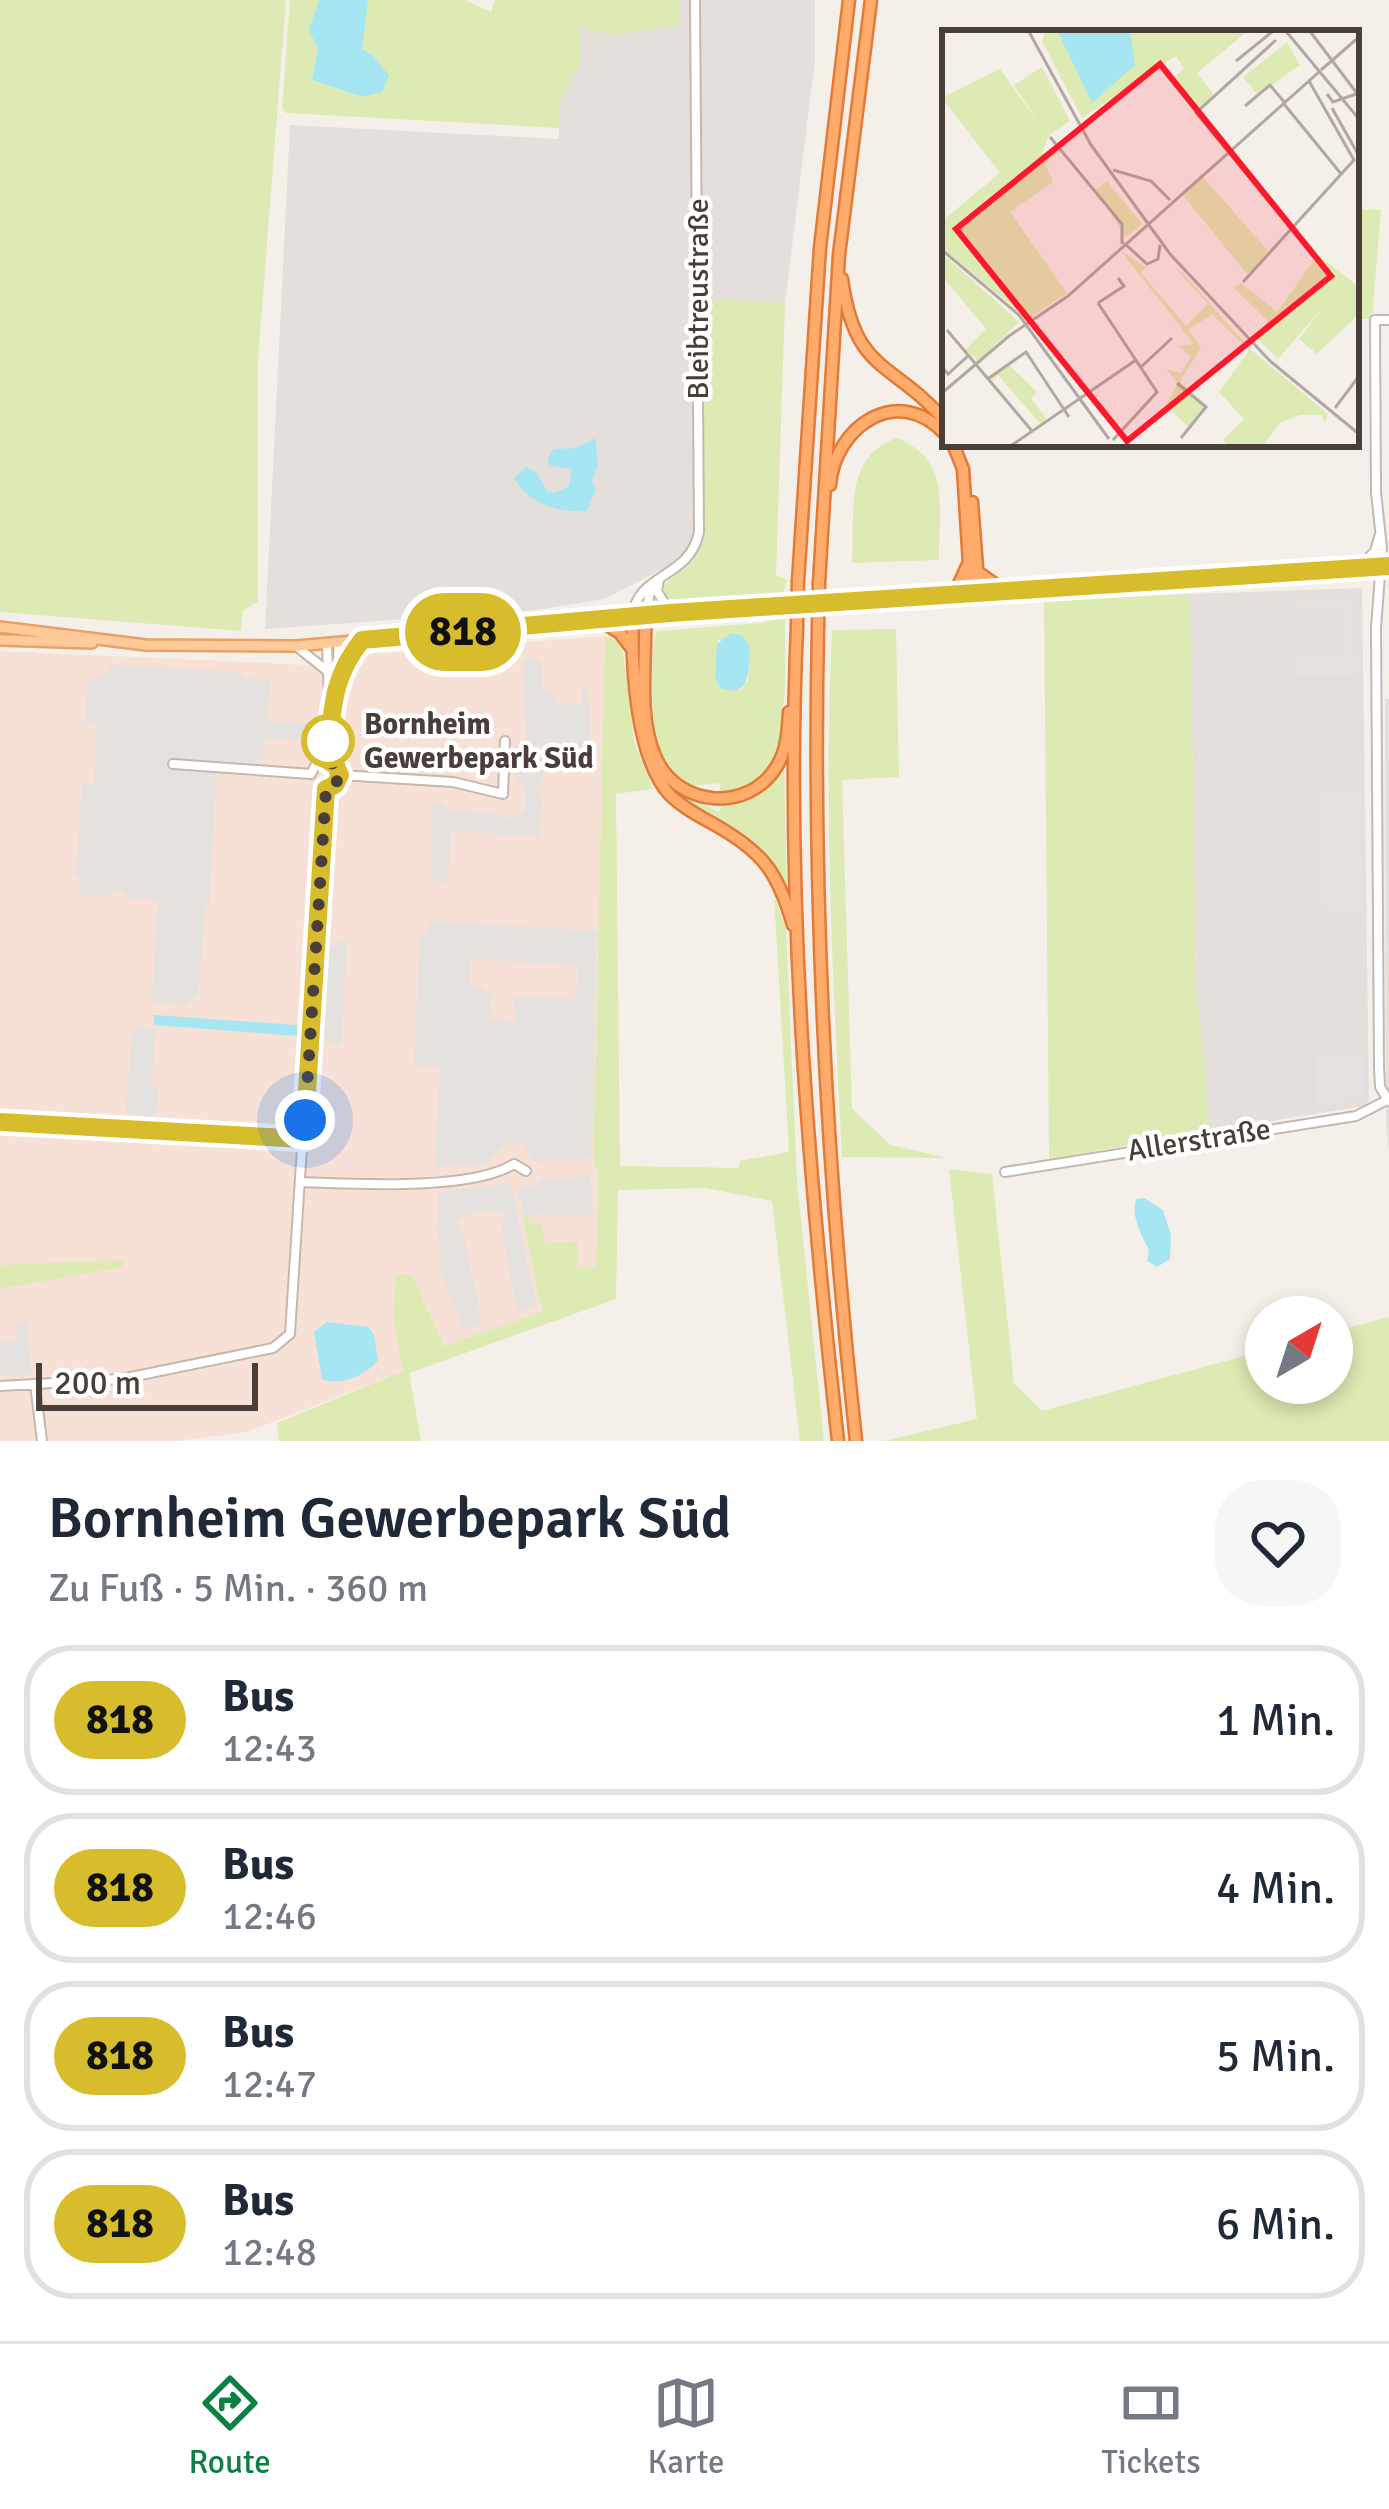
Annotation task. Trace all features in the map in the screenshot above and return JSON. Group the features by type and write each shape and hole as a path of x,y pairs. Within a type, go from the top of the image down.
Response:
{"highway":[{"path":"639,616 651,746 669,778 697,796 724,799 741,795 774,771 788,739 820,248 849,0"},
{"path":"856,1441 830,1183 815,812 819,583 839,256 871,0"},
{"path":"839,256 847,316 860,343 881,369 942,417"},
{"path":"822,524 840,445 867,420 887,412 906,413 922,416 942,432"},
{"path":"957,447 975,595"},
{"path":"973,567 1006,592"},
{"path":"943,597 973,567"},
{"path":"639,616 635,653 642,743 653,770 673,798 735,837 772,869 783,889 797,940"},
{"path":"599,620 620,633 635,653"},
{"path":"795,661 797,940 807,1150 838,1441"}],"main road":[{"path":"0,640 296,646 670,613 1384,566"},
{"path":"0,627 110,642"}],"street":[{"name":"Bleibtreustraße","path":"639,616 636,599 682,566 699,532 694,0"},
{"path":"1388,1100 1380,1087 1379,1066 1377,579 1384,566 1376,492 1376,320 1389,320"},
{"path":"1380,530 1389,549"},
{"path":"1359,568 1375,551 1380,530"},
{"path":"655,582 670,613"},
{"path":"330,717 339,674 362,640"},
{"path":"333,642 339,674"},
{"path":"327,760 327,670 333,642"},
{"path":"296,646 327,670"},
{"path":"340,775 453,782 503,794 505,741"},
{"path":"327,760 316,764 311,774 315,784 326,789 340,775"},
{"path":"327,760 340,775"},
{"path":"173,764 311,774"},
{"path":"0,1386 121,1379 283,1344 293,1325 326,789"},
{"name":"Allerstraße","path":"1005,1172 1356,1116 1388,1100"},
{"path":"0,1122 304,1139"},
{"path":"302,1182 448,1179 494,1175 514,1164 526,1171"},
{"path":"35,1384 42,1441"}],"shaded area":[{"path":"679,0 815,0 815,60 785,303 703,299 700,549 690,544 681,559 605,599 536,610 265,629 290,125 559,139 559,103 579,66 579,25 680,24"},
{"path":"1362,588 1369,1100 1364,1106 1210,1131 1196,985 1190,594"},
{"path":"1294,595 1352,595 1358,600 1359,676 1294,676 1294,656 1343,656 1343,614 1294,613"},
{"path":"605,636 593,1160 598,1171 596,1283 539,1304 542,1313 444,1346 412,1275 396,1274 393,1318 403,1371 247,1432 176,1441 0,1441 0,651 309,665 354,661 363,655"},
{"path":"523,660 541,660 542,688 553,694 556,704 582,704 582,690 588,690 591,743 583,743 583,748 526,744"},
{"path":"111,665 241,672 242,678 270,680 267,721 307,724 306,741 265,739 263,758 251,763 221,761 198,996 189,999 188,1005 152,1003 158,900 126,898 126,891 111,890 110,897 79,895 82,784 94,784 97,724 85,722 88,682 111,670"},
{"path":"1385,699 1389,699 1389,1152 1386,1123"},
{"path":"510,746 589,752 589,763 545,760 543,780 535,787 542,798 539,836 451,831 448,882 432,881 432,802 445,803 449,815 450,810 507,818 526,807 526,788 508,774"},
{"path":"1320,793 1361,793 1362,912 1321,911"},
{"path":"428,921 597,931 592,1158 533,1162 523,1144 506,1143 484,1165 435,1167 440,1067 414,1065 420,934 427,933","holes":["471,959 578,965 576,999 514,996 516,1021 488,1019 492,994 486,994 486,988 469,986"]},
{"path":"347,942 341,1046 324,1040 330,946"},
{"path":"137,1027 156,1029 151,1088 158,1089 156,1119 126,1112 132,1034"},
{"path":"1316,1057 1364,1057 1364,1095 1356,1101 1317,1106"},
{"path":"590,1176 593,1216 547,1217 545,1213 524,1217 518,1187"},
{"path":"511,1184 536,1305 517,1311 502,1229 504,1211 473,1212 456,1222 464,1236 482,1323 463,1329 438,1264 442,1259 437,1231 439,1191"},
{"path":"16,1323 26,1323 32,1374 0,1376 0,1342 17,1341"}],"green space":[{"path":"0,0 286,0 258,360 258,601 243,611 241,631 0,612"},
{"path":"290,0 319,0 310,30 318,49 312,80 363,97 362,30 368,0 465,0 491,12 495,0 679,0 680,25 613,35 580,26 579,66 559,103 559,128 286,113 282,108"},
{"path":"1359,209 1381,210 1372,319 1359,319"},
{"path":"703,299 785,303 776,575 787,580 782,595 673,601 664,596 663,586 693,557 703,533"},
{"path":"897,438 927,459 935,473 939,560 852,563 853,507 860,473 868,458"},
{"path":"1190,594 1196,985 1210,1131 1049,1159 1044,601"},
{"path":"785,616 782,722 772,761 753,781 719,794 721,783 690,786 668,767 657,740 652,684 655,635 657,631 761,623","holes":["718,640 749,644 748,680 741,689 720,688 715,678"]},
{"path":"896,629 899,777 842,780 852,1109 891,1145 947,1158 842,1157 829,828 832,630"},
{"path":"605,636 622,643 634,741 653,789 616,794 620,1166 739,1168 740,1161 789,1152 774,896 786,928 797,1181 824,1441 800,1441 772,1201 706,1188 618,1190 616,1299 409,1373 421,1441 279,1441 277,1423 403,1371 393,1318 396,1274 412,1275 444,1346 542,1312 523,1218 528,1217 530,1225 541,1223 545,1243 577,1242 577,1268 596,1267 598,1172 593,1160"},
{"path":"784,761 787,888 755,845 671,787 719,812 724,803 739,798"},
{"path":"949,1169 992,1174 1014,1383 1042,1411 1245,1356 1245,1404 1353,1404 1353,1326 1389,1317 1389,1441 884,1441 977,1419"},
{"path":"124,1260 122,1267 0,1289 0,1265"}],"water":[{"path":"319,0 368,0 362,49 389,75 382,92 363,97 312,80 318,49 309,30"},
{"path":"595,438 598,464 592,482 596,490 587,511 545,505 514,478 526,467 537,473 547,491 555,493 569,486 572,469 549,465 554,449 576,448"},
{"path":"731,633 741,635 749,644 749,653 743,685 730,690 720,688 715,678 717,644"},
{"path":"154,1015 297,1025 297,1036 154,1025"},
{"path":"1144,1198 1163,1210 1171,1235 1170,1259 1157,1267 1147,1261 1149,1250 1136,1219 1136,1199"},
{"path":"327,1322 368,1327 378,1360 353,1378 322,1379 314,1332"}],"bus line":[{"name":"818","path":"0,1122 304,1139 326,789 340,775 327,760 330,719 339,674 362,640 670,613 1389,566"}],"place":[{"name":"Bornheim Gewerbepark Süd","path":"328,741"}],"route":[{"path":"305,1120 326,789 340,775 327,760 328,741"}]}
